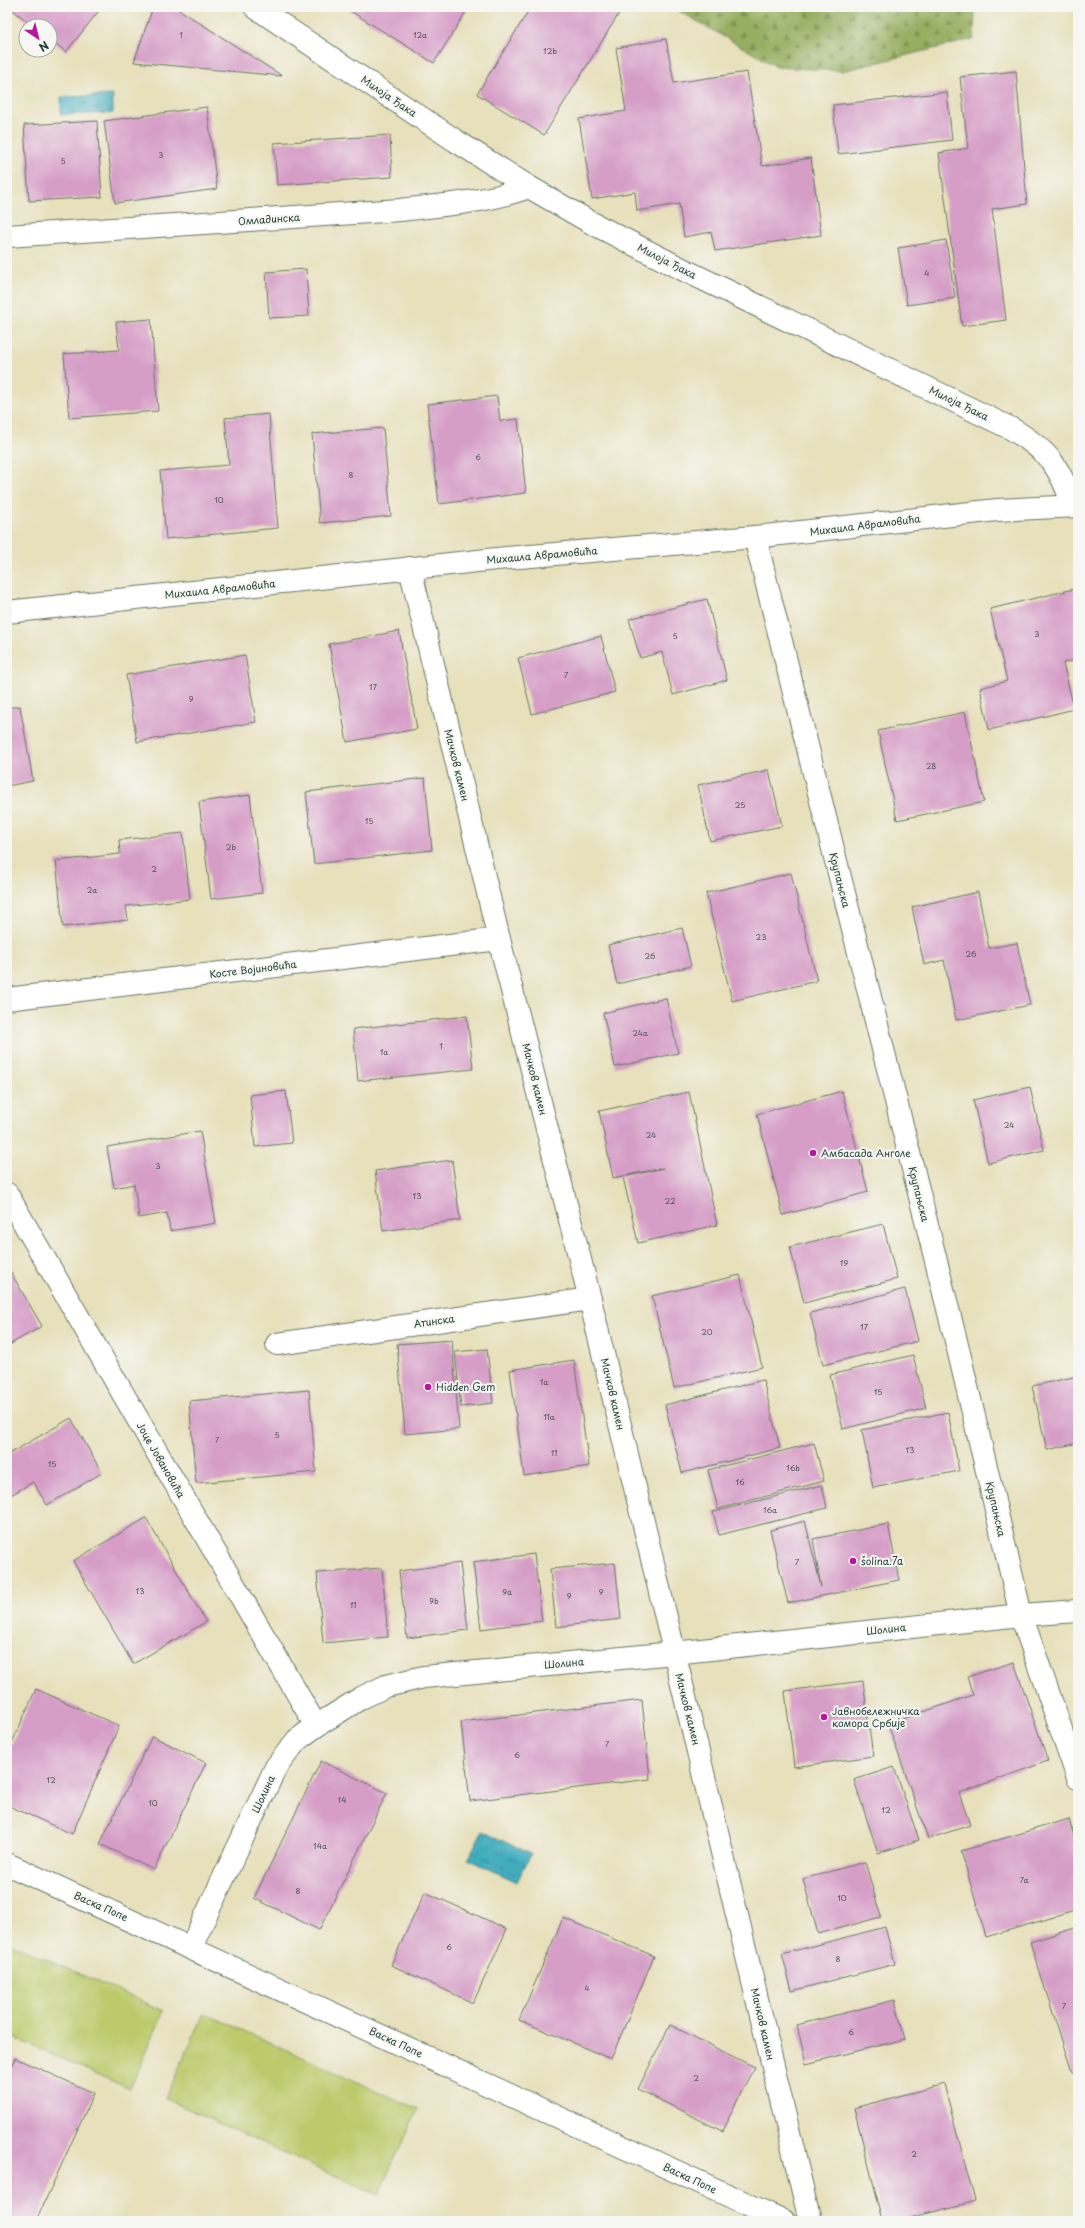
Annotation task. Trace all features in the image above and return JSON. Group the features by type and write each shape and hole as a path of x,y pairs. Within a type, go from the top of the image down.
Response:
{"street":[{"name":"Милоја Ђака","path":"255,7 456,141 529,187 678,267 1012,429 1032,441 1054,463 1066,483 1075,506"},
{"name":"Омладинска","path":"7,236 400,210 458,203 516,192 529,187"},
{"name":"Михаила Аврамовића","path":"7,612 496,559 755,537 996,510 1030,507 1075,506"},
{"name":"Крупањска","path":"755,537 960,1353 1021,1615 1078,1778"},
{"name":"Мачков камен","path":"410,568 499,939 590,1299 810,2221"},
{"name":"Косте Војиновића","path":"7,1000 499,939"},
{"name":"Јоце Јовановића","path":"7,1194 316,1726"},
{"name":"Атинска","path":"277,1344 590,1299"},
{"name":"Шолина","path":"191,1947 276,1767 297,1740 316,1726 361,1698 386,1686 424,1677 674,1653 1021,1615 1078,1611"},
{"name":"Васка Попе","path":"7,1864 191,1947 784,2221"}],"green space":[{"path":"672,7 975,7 974,39 842,71 777,67"},
{"path":"7,1942 164,2011 130,2089 7,2035"},
{"path":"204,2013 418,2109 378,2195 165,2099"}],"water":[{"path":"113,95 113,113 61,115 61,97"},
{"path":"482,1831 531,1854 517,1882 468,1859"}],"building":[{"path":"9,7 102,7 66,52 58,46 58,18 23,18"},
{"path":"153,7 175,7 282,76 134,62"},
{"path":"344,7 469,7 434,63"},
{"path":"531,7 623,7 544,135 477,94"},
{"path":"666,39 674,83 747,72 762,166 811,158 821,235 715,251 711,232 684,237 679,204 637,211 635,192 592,199 579,119 626,111 616,48"},
{"path":"1016,71 1027,204 992,209 1006,320 962,326 939,153 968,148 960,77"},
{"path":"947,92 952,140 838,154 833,105"},
{"path":"207,107 217,189 115,203 104,121"},
{"path":"97,121 102,197 29,201 24,125"},
{"path":"390,135 392,177 277,185 274,143"},
{"path":"946,240 955,298 907,305 898,248"},
{"path":"306,269 309,316 269,318 266,272"},
{"path":"151,319 158,411 69,418 64,354 119,350 116,322"},
{"path":"497,396 500,421 518,419 526,493 439,504 427,404"},
{"path":"269,414 278,528 166,539 160,471 229,465 225,418"},
{"path":"383,428 391,516 320,523 312,434"},
{"path":"1078,588 1078,659 1063,663 1074,709 989,730 980,688 1007,681 990,609"},
{"path":"707,599 727,680 673,695 662,652 640,658 629,619"},
{"path":"399,631 417,729 347,742 329,644"},
{"path":"601,636 615,692 532,714 518,658"},
{"path":"245,655 256,722 137,742 126,675"},
{"path":"20,706 33,781 7,786 7,708"},
{"path":"965,712 984,802 897,820 878,731"},
{"path":"769,770 782,826 710,841 698,785"},
{"path":"425,778 432,850 314,864 306,792"},
{"path":"250,795 262,893 211,899 199,802"},
{"path":"183,833 190,899 126,906 128,920 63,927 56,861 120,854 119,840"},
{"path":"791,873 817,981 732,1001 706,893"},
{"path":"978,892 989,948 1017,943 1030,1005 956,1020 944,960 924,965 912,907"},
{"path":"682,928 691,966 617,984 608,945"},
{"path":"666,998 678,1053 615,1067 603,1013"},
{"path":"467,1016 473,1069 358,1081 353,1029"},
{"path":"1030,1087 1044,1150 988,1163 973,1100"},
{"path":"286,1091 292,1143 255,1147 250,1095"},
{"name":"Амбасада Анголе","path":"842,1091 868,1192 783,1215 757,1114"},
{"path":"689,1092 717,1225 638,1243 623,1177 663,1168 613,1178 599,1111"},
{"path":"200,1131 216,1223 170,1231 167,1213 139,1218 134,1184 114,1188 107,1147"},
{"path":"452,1160 460,1220 383,1231 375,1171"},
{"path":"883,1224 897,1279 804,1303 790,1247"},
{"path":"7,1266 42,1326 7,1346"},
{"path":"740,1275 762,1367 674,1388 652,1296"},
{"path":"905,1289 918,1341 823,1365 810,1313"},
{"name":"Hidden Gem","path":"452,1340 459,1429 405,1434 397,1344"},
{"path":"487,1349 493,1403 461,1407 455,1352"},
{"path":"913,1355 926,1408 843,1429 830,1375"},
{"path":"574,1360 589,1466 524,1476 510,1370"},
{"path":"1078,1376 1078,1443 1047,1450 1032,1386"},
{"path":"763,1380 780,1448 682,1473 665,1405"},
{"path":"309,1390 316,1472 196,1483 189,1401"},
{"path":"948,1412 959,1471 873,1488 862,1430"},
{"path":"71,1418 102,1473 47,1505 33,1482 9,1496 7,1493 7,1455"},
{"path":"814,1443 824,1481 718,1509 708,1470"},
{"path":"822,1485 827,1508 719,1535 713,1512"},
{"path":"146,1518 206,1622 133,1664 73,1561"},
{"path":"805,1521 821,1587 813,1539 888,1524 899,1580 788,1603 770,1530"},
{"path":"534,1554 542,1621 481,1629 473,1562"},
{"path":"460,1563 468,1630 407,1638 399,1571"},
{"path":"615,1563 621,1619 556,1627 550,1569"},
{"path":"382,1568 388,1637 323,1643 317,1573"},
{"path":"1014,1662 1048,1761 959,1793 970,1825 928,1839 888,1724 973,1695 967,1677"},
{"path":"863,1681 873,1756 794,1767 785,1691"},
{"path":"36,1689 119,1726 72,1834 7,1805 7,1754"},
{"path":"642,1700 650,1779 470,1801 461,1722"},
{"path":"152,1736 206,1763 154,1870 100,1844"},
{"path":"321,1761 387,1793 319,1930 254,1898"},
{"path":"894,1767 919,1840 878,1853 854,1780"},
{"path":"1069,1819 1078,1851 1078,1910 986,1937 961,1851"},
{"path":"865,1862 881,1917 818,1934 803,1879"},
{"path":"425,1892 507,1929 473,2003 391,1965"},
{"path":"563,1918 654,1956 611,2059 519,2020"},
{"path":"885,1927 895,1964 792,1991 782,1954"},
{"path":"1078,1927 1078,2070 1072,2072 1030,1942"},
{"path":"895,2000 905,2039 806,2064 797,2025"},
{"path":"670,2025 754,2067 722,2131 638,2089"},
{"path":"15,2058 94,2093 36,2221 7,2221 7,2075"},
{"path":"944,2084 975,2201 898,2221 883,2221 854,2108"},
{"path":"969,2218 969,2221 958,2221 958,2220"}],"place":[{"name":"Амбасада Анголе","path":"813,1153"},
{"name":"Hidden Gem","path":"428,1387"},
{"name":"šolina.7a","path":"853,1561"},
{"name":"Јавнобележничка комора Србије","path":"824,1717"}]}
